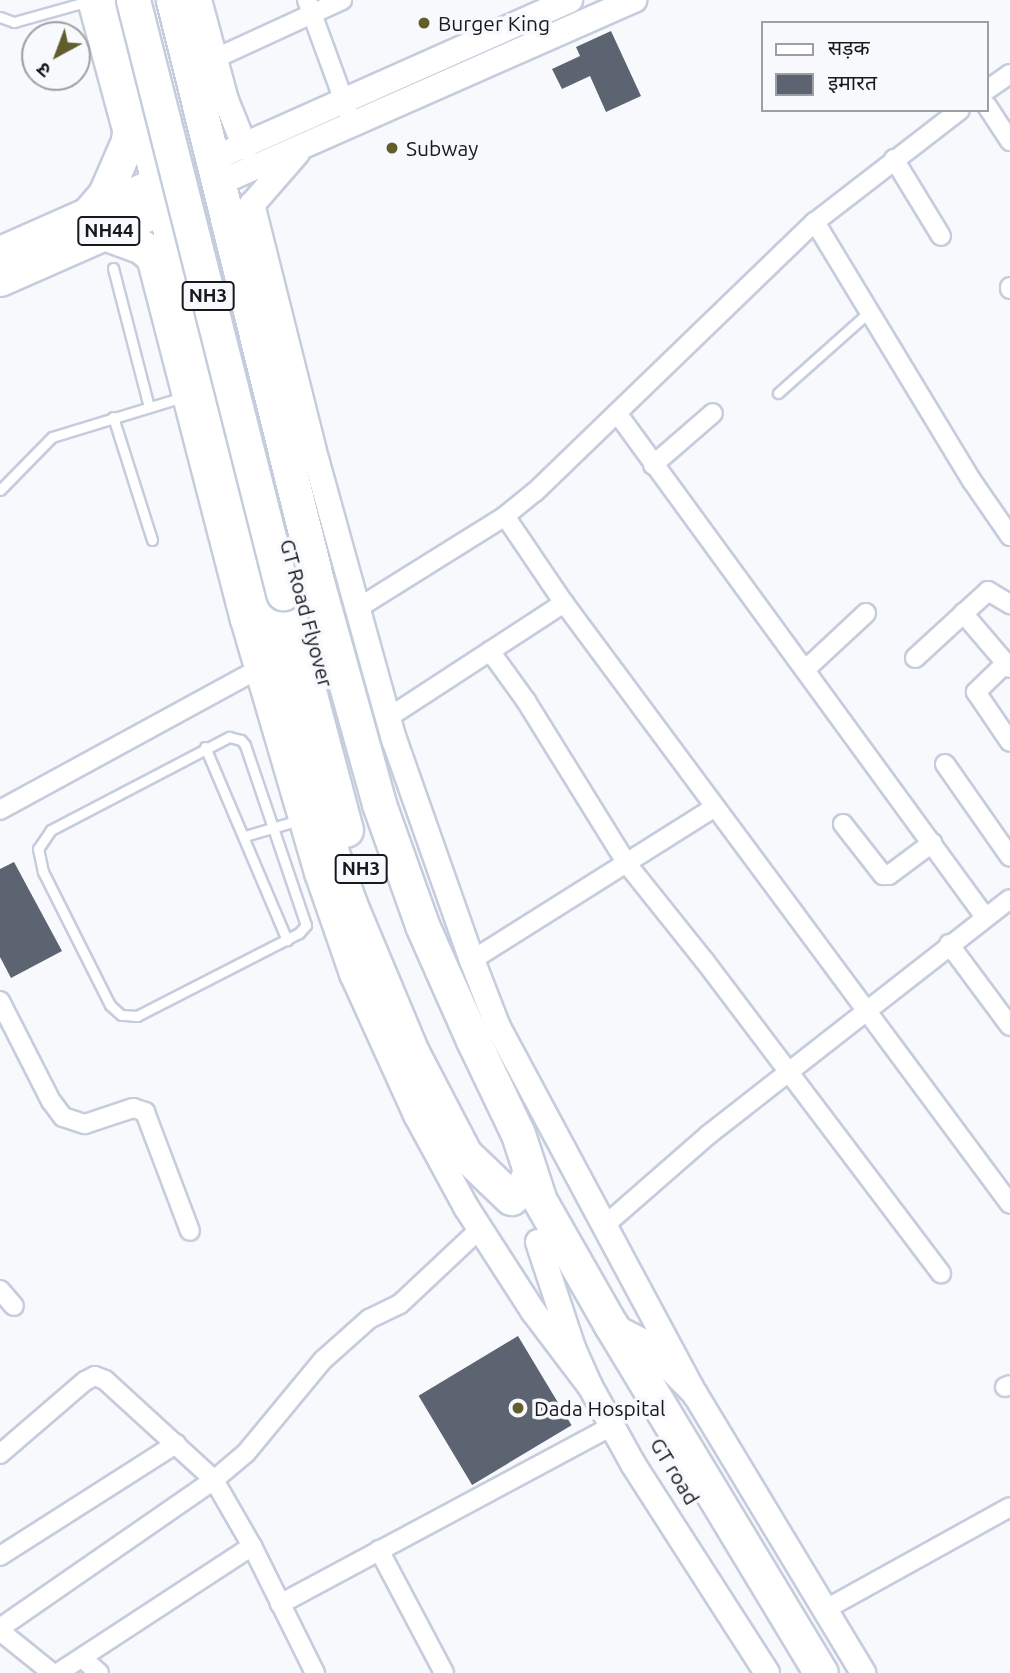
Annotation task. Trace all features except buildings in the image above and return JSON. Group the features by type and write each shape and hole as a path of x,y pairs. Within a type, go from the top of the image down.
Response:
{"highway":[{"name":"NH44","path":"95,224 128,141 134,79 114,0"},
{"name":"GT Road Flyover","path":"134,0 291,590 361,811 403,930 525,1198"},
{"name":"GT Road Flyover","path":"154,0 291,590"},
{"path":"173,0 315,571 379,804 427,936 518,1134 525,1198"},
{"path":"134,79 261,609 310,790 350,904 412,1052 465,1154 525,1198"},
{"name":"NH44","path":"0,279 95,224 216,171"},
{"name":"NH44","path":"5,248 95,224"},
{"path":"95,224 148,253 165,267 185,293"},
{"name":"GT road","path":"525,1198 538,1242 796,1673"},
{"name":"GT road","path":"525,1198 611,1325 821,1673"}],"street":[{"path":"91,0 128,141"},
{"path":"200,0 226,100 245,147"},
{"path":"215,59 310,7 342,0"},
{"path":"216,171 305,145 634,0"},
{"path":"216,171 245,147 515,24 554,3"},
{"path":"310,7 352,125"},
{"path":"515,24 526,48"},
{"path":"989,89 1010,74"},
{"path":"989,109 1010,141"},
{"path":"358,608 505,516 557,473 815,222 957,112"},
{"path":"231,233 252,204 305,145"},
{"path":"894,159 941,236"},
{"path":"252,204 389,716 472,960 498,1027 695,1394 863,1673"},
{"path":"815,222 972,481 1010,536"},
{"path":"0,292 58,265 95,224"},
{"path":"148,253 257,670 301,819 352,974 416,1115 480,1229 533,1311 590,1386 612,1426 767,1673"},
{"path":"617,413 985,917"},
{"path":"653,465 713,413"},
{"path":"505,516 564,603 866,1010 1003,1180 1010,1204"},
{"path":"915,658 988,591 1010,604"},
{"path":"389,716 564,603"},
{"path":"806,669 866,613"},
{"path":"963,613 1008,666 976,692 1010,742"},
{"path":"490,651 526,701 627,864 789,1071 941,1273"},
{"path":"0,810 257,670"},
{"path":"945,764 1010,857"},
{"path":"472,960 715,807"},
{"path":"843,824 883,876 889,875 932,843"},
{"path":"604,1226 708,1135 949,944 1010,899"},
{"path":"949,944 1010,1026"},
{"path":"0,1001 51,1101 63,1117 85,1124 132,1108 145,1112 190,1231"},
{"path":"52,1673 0,1630 214,1480 246,1453 323,1360 369,1319 400,1304 480,1229"},
{"path":"538,1242 590,1386"},
{"path":"0,1290 14,1306"},
{"path":"611,1325 642,1341 695,1394"},
{"path":"0,1454 85,1381 95,1377 105,1380 214,1480 253,1546 315,1673"},
{"path":"280,1604 612,1426"},
{"path":"0,1556 176,1444"},
{"path":"826,1609 1010,1507"},
{"path":"58,1673 253,1546"},
{"path":"379,1550 444,1673"},
{"path":"83,1659 99,1673"}],"lane":[{"path":"0,16 14,22 91,0"},
{"path":"113,268 149,407"},
{"path":"778,393 869,312"},
{"path":"0,490 52,437 185,396"},
{"path":"113,417 152,540"},
{"path":"229,737 241,740 272,828 306,920 304,929 137,1016 121,1015 110,1005 43,872 38,849 51,831 205,747 229,737"},
{"path":"205,747 287,940"},
{"path":"245,836 301,819"}],"place":[{"name":"Burger King","path":"424,23"},
{"name":"Subway","path":"392,148"},
{"name":"Dada Hospital","path":"518,1408"}]}
